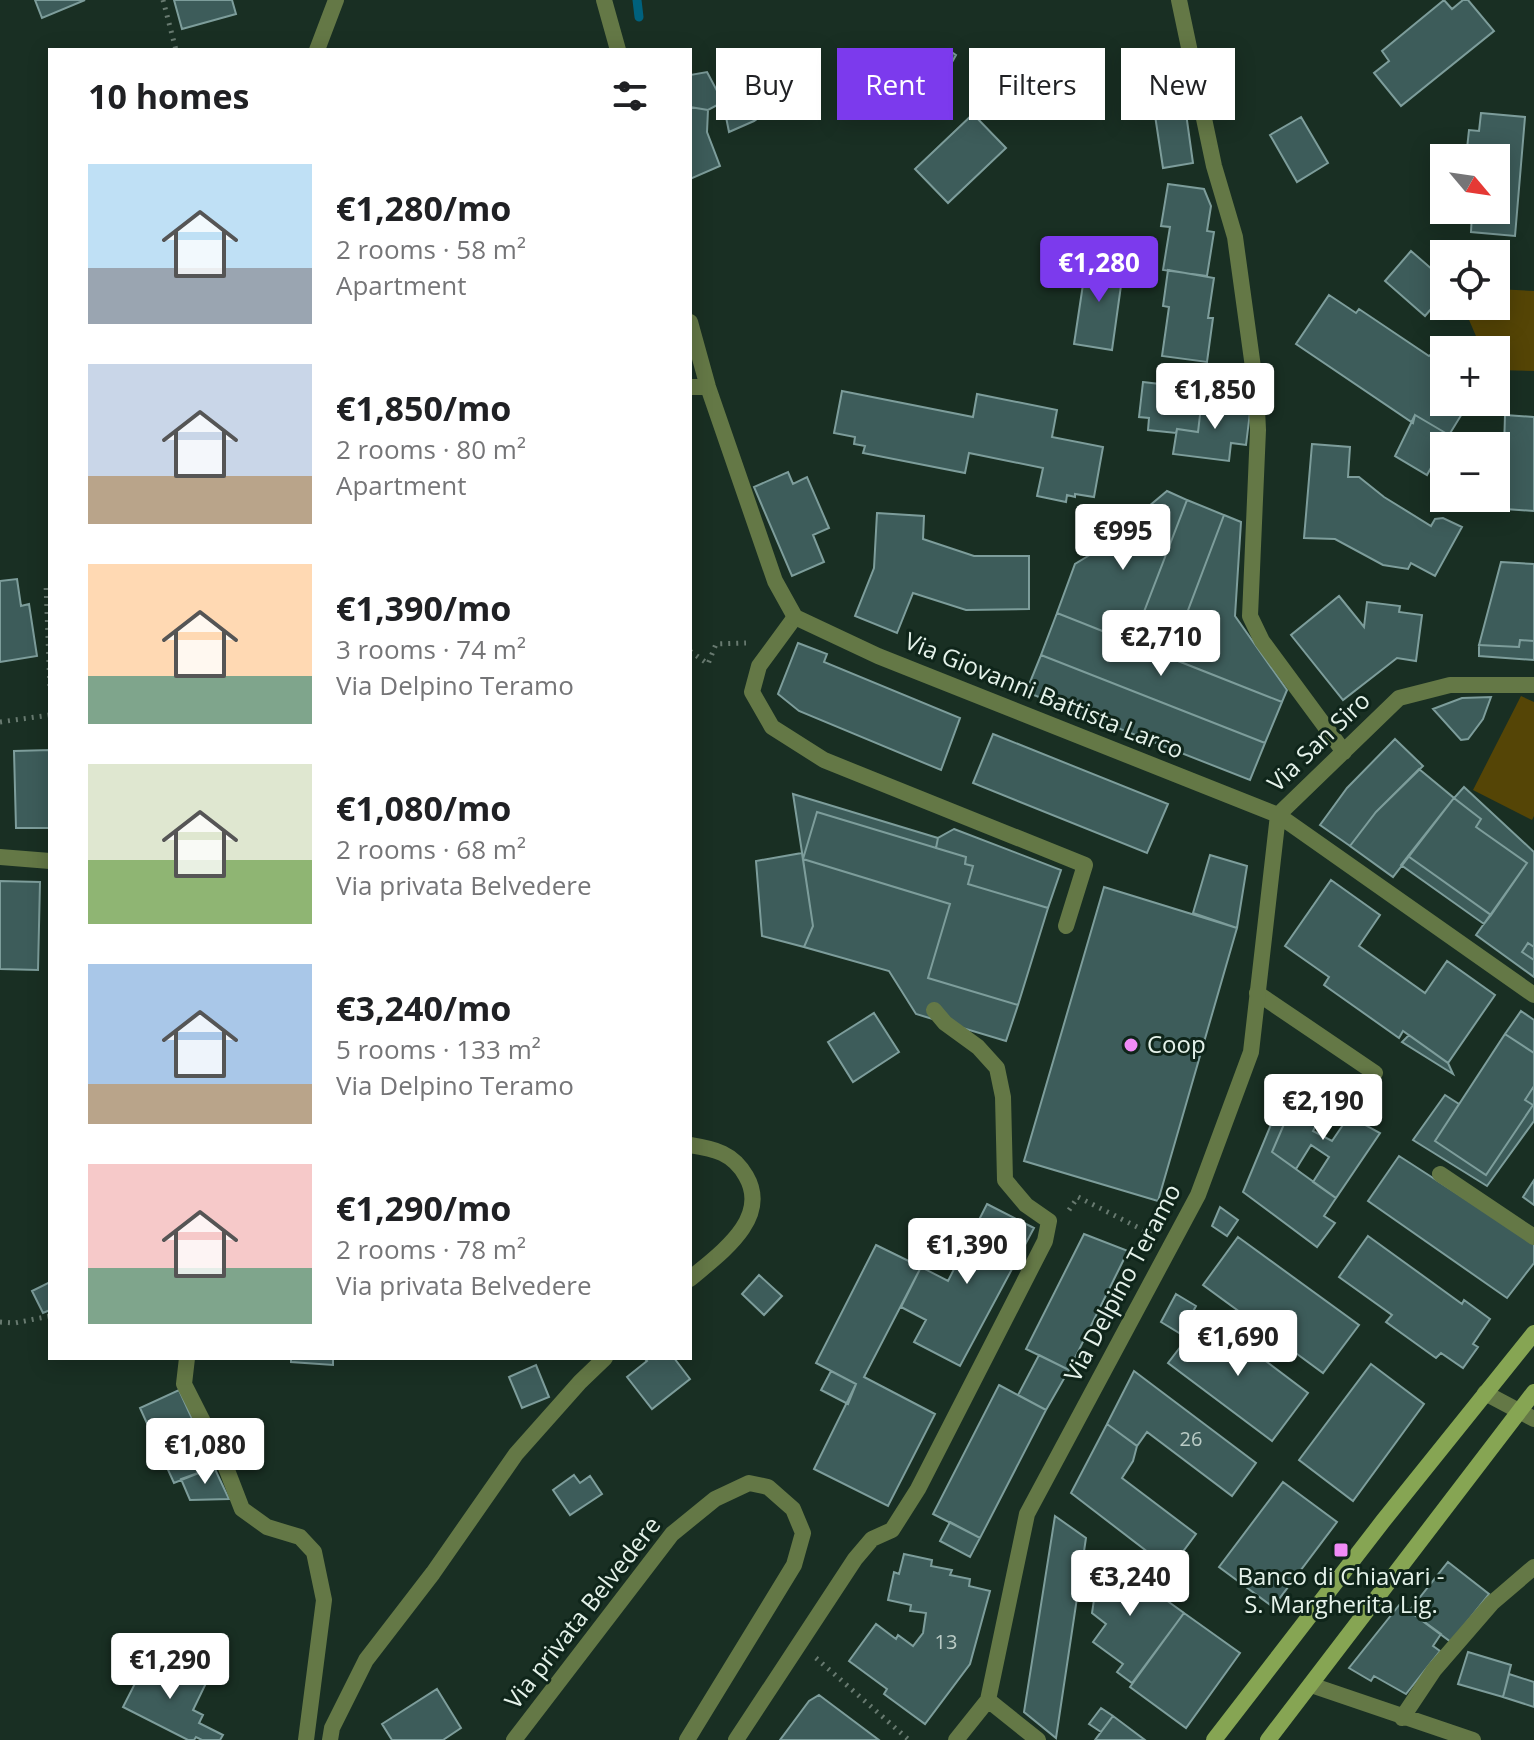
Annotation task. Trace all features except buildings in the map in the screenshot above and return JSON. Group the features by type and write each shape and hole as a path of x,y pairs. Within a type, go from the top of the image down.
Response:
{"street":[{"path":"318,48 336,0"},
{"path":"604,0 617,48"},
{"path":"1179,0 1214,166 1235,237 1256,389 1258,430 1250,616 1262,641 1344,752"},
{"path":"692,329 708,387 775,581 795,617 759,666 752,692 772,727 824,760 1085,865 1066,926"},
{"path":"692,387 708,387"},
{"name":"Via Giovanni Battista Larco","path":"795,617 878,656 1278,815 1534,995"},
{"name":"Via San Siro","path":"1278,815 1399,698 1450,685 1534,685"},
{"name":"Via Delpino Teramo","path":"988,1700 1027,1514 1198,1195 1251,1052 1278,815"},
{"path":"0,857 48,861"},
{"path":"1257,993 1375,1073"},
{"path":"736,1740 855,1559 872,1539 892,1530 918,1489 1047,1232 1049,1221 1026,1205 1005,1180 1003,1097 997,1068 978,1047 945,1023 934,1010"},
{"path":"692,1145 719,1149 739,1163 753,1188 749,1218 731,1244 692,1277"},
{"path":"1440,1174 1534,1237"},
{"path":"1491,1197 1534,1226"},
{"path":"1214,1740 1534,1333"},
{"path":"187,1360 184,1384 225,1465 242,1509 267,1527 300,1537 314,1552 324,1600 306,1740"},
{"path":"330,1740 332,1728 366,1660 433,1573 516,1454 603,1360"},
{"path":"1268,1740 1527,1416 1534,1392"},
{"path":"1485,1393 1527,1416"},
{"name":"Via privata Belvedere","path":"514,1740 672,1534 715,1499 749,1483 768,1487 793,1509 803,1533 794,1565 687,1740"},
{"path":"1402,1718 1434,1670 1492,1603 1534,1567"},
{"path":"1311,1685 1473,1740"},
{"path":"956,1740 988,1700 1038,1740"}],"path":[{"path":"163,0 175,48"},
{"path":"48,584 48,637"},
{"path":"692,652 708,664 716,644 745,644 756,634"},
{"path":"0,722 48,715"},
{"path":"1047,1232 1059,1228 1078,1197 1171,1245"},
{"path":"0,1322 15,1323 48,1316"},
{"path":"800,1644 909,1740"}],"shaded area":[{"path":"1510,290 1534,291 1534,371 1510,370 1510,336 1476,336 1469,320 1510,320"},
{"path":"1521,696 1534,702 1532,820 1473,790"}],"waterway":[{"path":"637,0 639,17"}],"place":[{"name":"Coop","path":"1131,1045"},
{"name":"Banco di Chiavari - S. Margherita Lig.","path":"1341,1550"}]}
